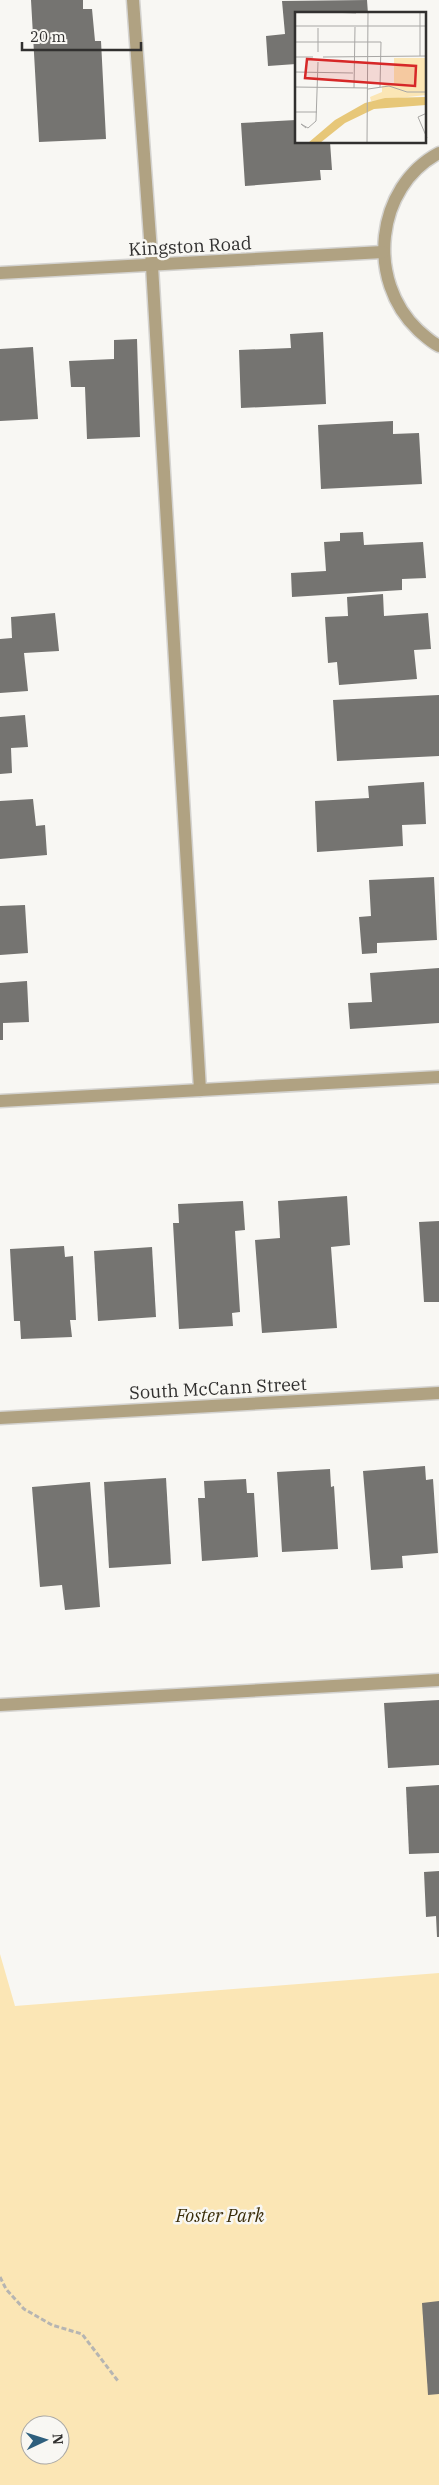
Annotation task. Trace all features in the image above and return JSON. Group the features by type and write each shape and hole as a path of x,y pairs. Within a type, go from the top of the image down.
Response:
{"street":[{"path":"133,0 152,266 200,1090"},
{"path":"439,153 426,160 402,185 387,217 383,252 389,287 407,319 433,343 439,346"},
{"name":"Kingston Road","path":"0,273 383,252"},
{"path":"0,1101 439,1077"},
{"name":"South McCann Street","path":"0,1418 439,1393"},
{"path":"0,1704 439,1680"}],"path":[{"path":"0,2277 6,2289 24,2309 52,2326 82,2334 118,2382"}],"green space":[{"name":"Foster Park","path":"0,1954 15,2006 439,1973 439,2485 0,2485"}],"building":[{"path":"31,0 83,0 83,9 92,9 95,41 101,41 106,139 39,142"},
{"path":"367,0 368,12 295,12 295,64 268,66 266,36 285,34 282,1"},
{"path":"295,120 295,144 330,144 332,170 320,170 321,180 245,186 241,123"},
{"path":"323,332 326,404 241,408 239,350 291,348 290,334"},
{"path":"137,339 140,437 87,439 85,387 71,387 69,361 114,359 114,340"},
{"path":"33,347 38,419 0,421 0,349"},
{"path":"393,421 393,434 419,433 422,484 321,489 318,425"},
{"path":"363,532 364,545 423,542 426,578 402,579 402,590 292,597 291,573 326,571 324,542 340,541 340,533"},
{"path":"383,594 384,616 428,613 431,649 414,650 417,679 339,685 337,662 328,663 325,617 348,616 347,597"},
{"path":"55,613 59,651 24,653 28,691 0,693 0,639 12,638 11,617"},
{"path":"439,695 439,756 337,761 333,700"},
{"path":"25,715 28,747 11,748 12,773 0,774 0,717"},
{"path":"424,782 426,824 402,825 403,846 317,852 315,801 369,798 368,786"},
{"path":"33,799 36,826 45,825 47,855 0,859 0,801"},
{"path":"434,877 437,940 377,943 377,953 362,954 359,917 371,916 369,880"},
{"path":"25,905 28,953 0,955 0,906"},
{"path":"439,968 439,1023 350,1029 348,1003 372,1002 370,973"},
{"path":"27,981 29,1022 3,1023 3,1040 0,1040 0,983"},
{"path":"347,1196 350,1245 331,1247 337,1328 262,1333 255,1240 280,1238 278,1201"},
{"path":"243,1201 245,1230 235,1231 240,1312 232,1313 233,1326 179,1329 173,1223 179,1223 178,1204"},
{"path":"439,1221 439,1302 424,1302 419,1222"},
{"path":"64,1246 65,1257 73,1256 76,1320 70,1320 72,1337 21,1339 20,1321 14,1321 10,1249"},
{"path":"152,1247 156,1317 98,1321 94,1251"},
{"path":"425,1466 426,1480 433,1479 438,1553 402,1556 403,1568 371,1570 363,1471"},
{"path":"330,1469 331,1487 334,1486 338,1549 282,1552 277,1472"},
{"path":"166,1478 171,1564 109,1568 104,1482"},
{"path":"246,1479 247,1493 254,1493 258,1557 202,1561 198,1498 205,1498 204,1481"},
{"path":"90,1482 100,1607 65,1610 62,1585 40,1587 32,1487"},
{"path":"439,1700 439,1765 388,1768 384,1703"},
{"path":"439,1785 439,1853 409,1854 406,1787"},
{"path":"439,1871 439,1937 437,1937 436,1916 426,1917 424,1872"},
{"path":"439,2301 439,2394 428,2395 422,2303"}]}
